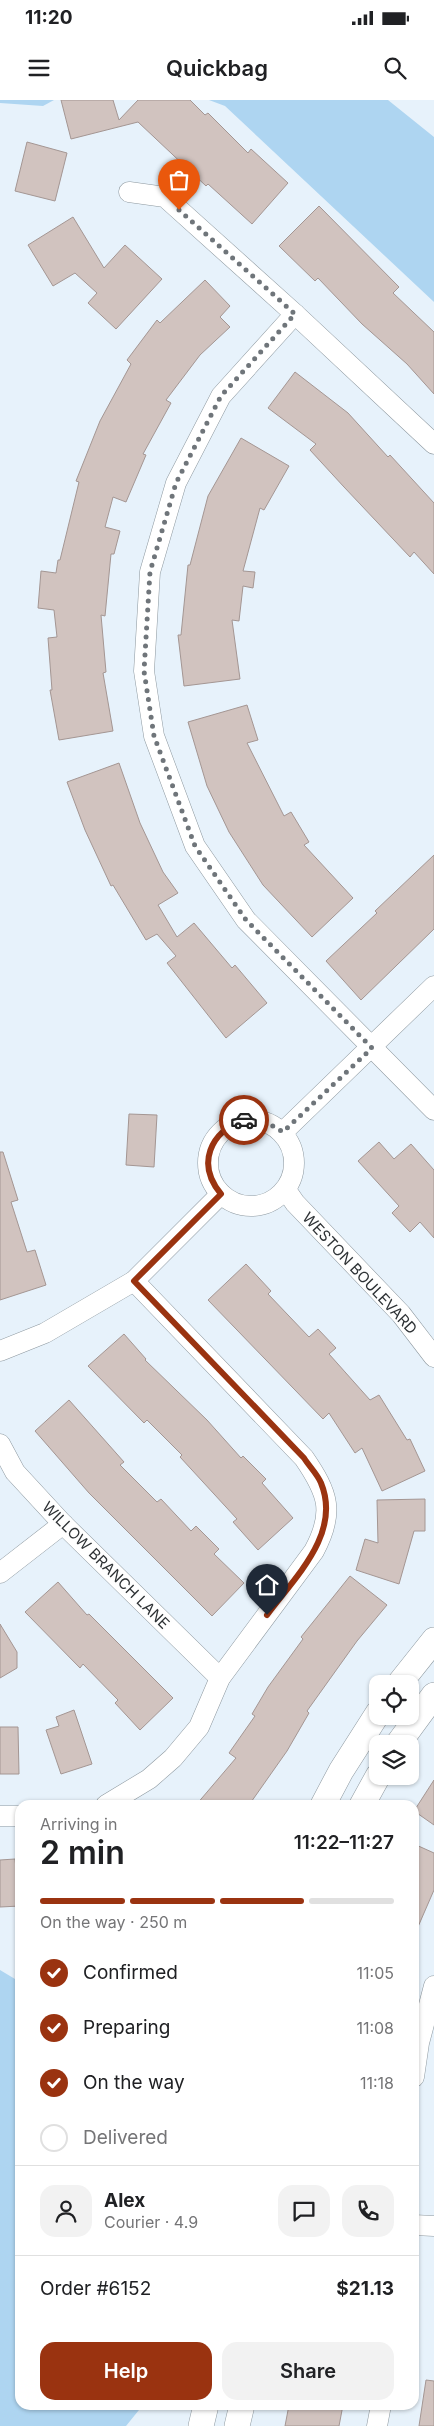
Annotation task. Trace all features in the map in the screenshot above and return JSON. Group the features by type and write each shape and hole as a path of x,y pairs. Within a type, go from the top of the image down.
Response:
{"street":[{"path":"129,192 164,197 295,314 434,444"},
{"path":"295,314 221,396 176,483 150,572 144,671 154,736 195,846 246,920 434,1110"},
{"path":"283,1132 434,986"},
{"path":"244,1120 266,1122 283,1132 292,1147 295,1167 293,1178 286,1190 269,1204 254,1207 239,1205 221,1194 209,1173 208,1162 210,1148 222,1131 244,1120"},
{"name":"WESTON BOULEVARD","path":"286,1190 295,1203 401,1314 434,1356"},
{"path":"0,1351 45,1333 134,1281 221,1194"},
{"path":"114,1800 149,1779 173,1758 198,1727 220,1678 314,1551 324,1531 327,1504 321,1483 304,1458 134,1281"},
{"name":"WILLOW BRANCH LANE","path":"0,1444 15,1472 63,1524 220,1678"},
{"path":"0,1573 63,1524"},
{"path":"405,1675 434,1640"},
{"path":"404,1735 434,1694"},
{"path":"326,1800 341,1771 370,1725"},
{"path":"365,1800 373,1785"},
{"path":"0,1816 15,1816"},
{"path":"419,2043 434,1986"},
{"path":"419,2225 434,2226"},
{"path":"201,2426 205,2410"},
{"path":"237,2426 241,2410"},
{"path":"377,2426 380,2410"}],"shaded area":[{"path":"0,100 54,100 43,106 0,103"},
{"path":"209,100 388,100 434,137 434,302 225,106"},
{"path":"0,1970 15,1979 15,2410 139,2410 126,2426 0,2426"}],"building":[{"path":"61,100 113,100 119,120 138,100 190,100 205,115 208,113 248,153 251,149 288,183 252,224 208,184 206,186 138,122 71,139"},
{"path":"27,142 67,153 55,201 15,191"},
{"path":"319,206 399,287 393,293 434,332 434,394 407,364 362,324 318,278 315,281 279,246"},
{"path":"73,217 104,268 125,245 162,279 116,329 88,303 97,293 75,273 53,286 28,245"},
{"path":"205,280 230,306 220,317 230,327 200,355 166,400 171,403 143,454 146,455 126,502 113,497 105,527 120,531 114,554 111,554 105,616 101,615 106,672 103,673 113,731 59,740 50,690 52,690 48,638 57,637 54,610 38,608 41,571 56,573 79,482 76,481 100,421 131,364 127,360 157,320 160,323"},
{"path":"295,372 348,413 434,503 434,574 414,552 410,557 310,450 316,444 268,408"},
{"path":"241,438 289,466 264,510 260,508 243,571 255,572 253,588 243,586 239,621 232,620 240,679 184,686 178,635 181,635 188,565 190,565 208,496"},
{"path":"247,705 258,740 247,743 284,816 291,812 309,842 304,845 353,898 312,937 263,885 229,832 207,786 188,722"},
{"path":"119,763 140,823 163,872 178,893 158,905 177,937 194,923 232,968 235,965 267,1003 226,1038 167,963 176,956 157,934 146,940 113,885 111,886 85,830 67,782"},
{"path":"434,855 434,929 361,1000 326,961"},
{"path":"129,1114 157,1115 154,1167 126,1165"},
{"path":"379,1142 394,1159 411,1144 434,1170 434,1238 420,1222 410,1232 392,1213 399,1206 358,1161"},
{"path":"0,1152 3,1152 18,1200 11,1202 27,1252 35,1250 46,1285 0,1300"},
{"path":"246,1264 271,1291 268,1294 309,1337 318,1329 336,1348 329,1354 370,1400 379,1395 407,1440 410,1439 425,1471 382,1491 362,1448 355,1453 329,1413 323,1419 208,1300"},
{"path":"124,1334 145,1360 207,1420 241,1458 243,1456 266,1479 262,1483 293,1518 258,1550 233,1522 237,1519 180,1457 182,1455 147,1420 144,1423 88,1366"},
{"path":"69,1400 124,1462 120,1465 157,1502 161,1499 191,1531 196,1526 219,1549 214,1554 244,1583 212,1616 89,1493 35,1431"},
{"path":"425,1499 425,1531 414,1531 399,1584 356,1570 365,1539 378,1543 377,1500"},
{"path":"350,1576 387,1605 357,1641 307,1711 309,1713 287,1751 253,1800 200,1800 236,1758 229,1753 255,1716 252,1714 268,1687 303,1639 301,1637"},
{"path":"58,1582 87,1615 89,1614 173,1698 140,1730 115,1703 118,1700 83,1664 80,1668 25,1612"},
{"path":"0,1624 17,1652 17,1668 0,1678"},
{"path":"74,1710 92,1764 61,1774 46,1730 59,1726 56,1717"},
{"path":"0,1727 18,1727 19,1774 0,1774"},
{"path":"434,1780 434,1825 419,1814 419,1803"},
{"path":"419,1846 434,1853 434,1890 419,1924"},
{"path":"15,1859 15,1906 0,1907 0,1860"},
{"path":"426,2380 434,2381 434,2426 419,2426"},
{"path":"288,2410 342,2410 339,2426 285,2426"}],"way so far":[{"path":"179,210 295,314 221,396 176,483 150,572 144,671 154,736 195,846 246,920 372,1048 283,1132 266,1122 244,1120"}],"route":[{"path":"244,1120 230,1125 222,1131 210,1148 209,1173 215,1187 221,1194 134,1281 304,1458 321,1483 327,1504 324,1531 314,1551 267,1615"}]}
